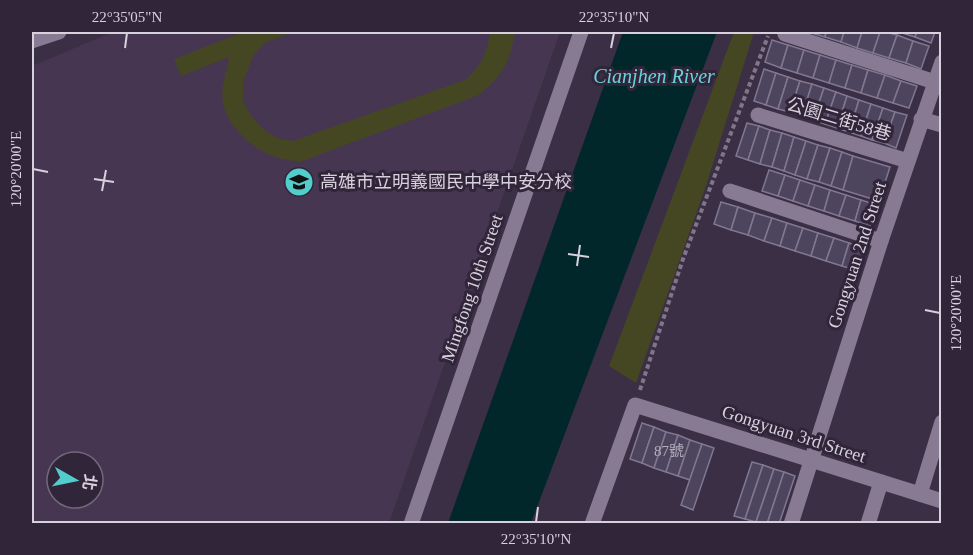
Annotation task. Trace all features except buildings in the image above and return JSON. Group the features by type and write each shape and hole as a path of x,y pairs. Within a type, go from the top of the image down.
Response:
{"street":[{"path":"32,41 59,32"},
{"name":"Mingfong 10th Street","path":"411,524 581,32"},
{"path":"777,33 935,82"},
{"name":"Gongyuan 2nd Street","path":"791,524 881,241 942,62"},
{"name":"公園二街58巷","path":"758,115 908,161"},
{"path":"921,119 942,125"},
{"path":"730,191 881,241"},
{"path":"592,524 635,405"},
{"name":"Gongyuan 3rd Street","path":"635,405 942,501"},
{"path":"920,494 942,422"},
{"path":"868,524 881,482"}],"path":[{"path":"635,405 683,259 777,33"}],"shaded area":[{"name":"高雄市立明義國民中學中安分校","path":"113,32 560,32 389,523 32,524 32,66"}],"green space":[{"path":"243,32 293,32 266,42 253,56 243,82 243,101 252,117 263,129 277,138 293,141 465,80 482,59 490,32 515,32 504,68 479,95 300,162 264,152 244,138 228,118 222,97 229,57 181,76 174,59"},
{"path":"734,32 754,32 706,186 636,383 609,366"}],"water":[{"name":"Cianjhen River","path":"623,32 717,32 531,523 448,523"}],"place":[{"name":"高雄市立明義國民中學中安分校","path":"299,182"}]}
